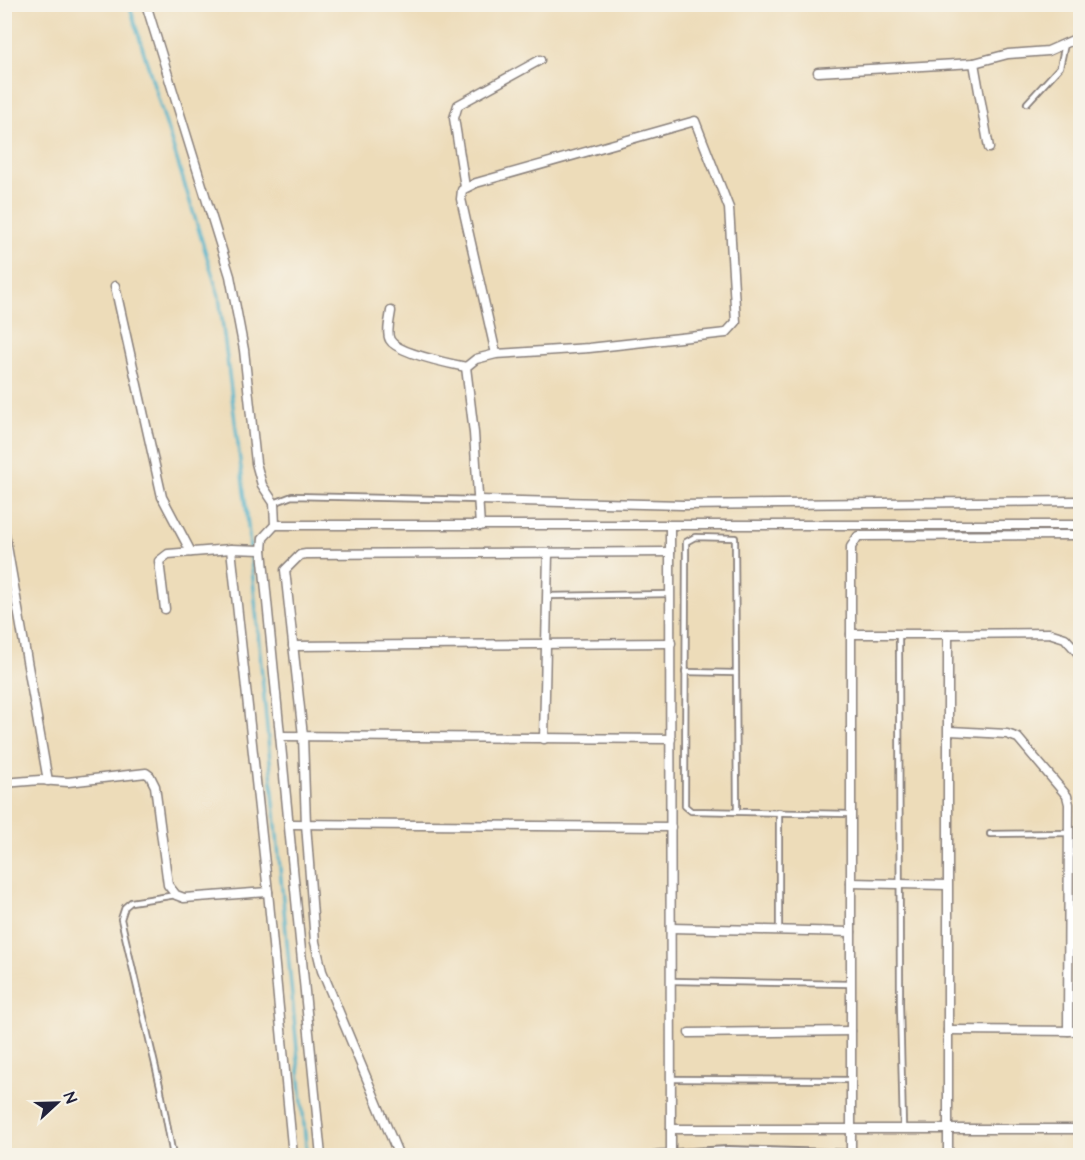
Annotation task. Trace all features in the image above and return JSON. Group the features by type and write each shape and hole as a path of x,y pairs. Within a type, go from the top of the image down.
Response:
{"street":[{"path":"146,4 230,276 244,350 256,463 262,485 274,503 275,525 263,538 258,550 281,736 321,1155"},
{"path":"818,72 974,63 1008,54 1048,51 1080,37"},
{"path":"496,354 461,199 465,187 454,118 458,105 540,60"},
{"path":"974,63 989,148"},
{"path":"465,187 694,121 723,189 731,218 736,322 731,330 588,348 496,354 476,359 466,367"},
{"path":"115,286 162,497 190,552"},
{"path":"391,311 389,336 392,343 412,352 466,367"},
{"path":"466,367 480,500 480,526"},
{"path":"480,500 683,505 1080,501"},
{"path":"275,525 670,527 1080,525"},
{"path":"875,536 876,526"},
{"path":"670,527 671,1153"},
{"path":"4,529 48,781"},
{"path":"851,1155 851,547 858,536 1080,535"},
{"path":"236,549 294,1155"},
{"path":"165,609 159,561 168,554 236,549 258,550"},
{"path":"399,1155 317,956 306,824 303,736 285,570 300,555 670,552"},
{"path":"544,739 548,553"},
{"path":"851,634 1049,633 1065,638 1080,655"},
{"path":"948,634 950,731 947,885 948,1155"},
{"path":"293,646 670,643"},
{"path":"950,731 1007,734 1018,738 1067,796 1070,804 1068,1031"},
{"path":"281,736 671,739"},
{"path":"4,783 68,782 140,772 150,776 155,786 168,885 176,895 184,898 268,892"},
{"path":"289,824 671,827"},
{"path":"851,883 899,882 947,885"},
{"path":"671,928 851,932"},
{"path":"948,1030 1080,1031"},
{"path":"689,1033 852,1031"},
{"path":"671,1129 903,1127 1080,1129"},
{"path":"657,1155 671,1153 861,1155"}],"lane":[{"path":"1027,103 1060,67 1065,44"},
{"path":"274,503 292,496 480,500"},
{"path":"737,812 735,538 732,536 695,537 686,542 685,806 691,811 737,812 779,812 851,814"},
{"path":"547,596 670,594"},
{"path":"899,634 899,882 903,1127"},
{"path":"685,672 736,673"},
{"path":"779,812 779,930"},
{"path":"990,834 1070,833"},
{"path":"173,1155 160,1086 121,919 125,907 131,902 176,895"},
{"path":"671,981 851,984"},
{"path":"671,1079 851,1080"}],"waterway":[{"path":"129,4 219,296 247,515 307,1156"}]}
